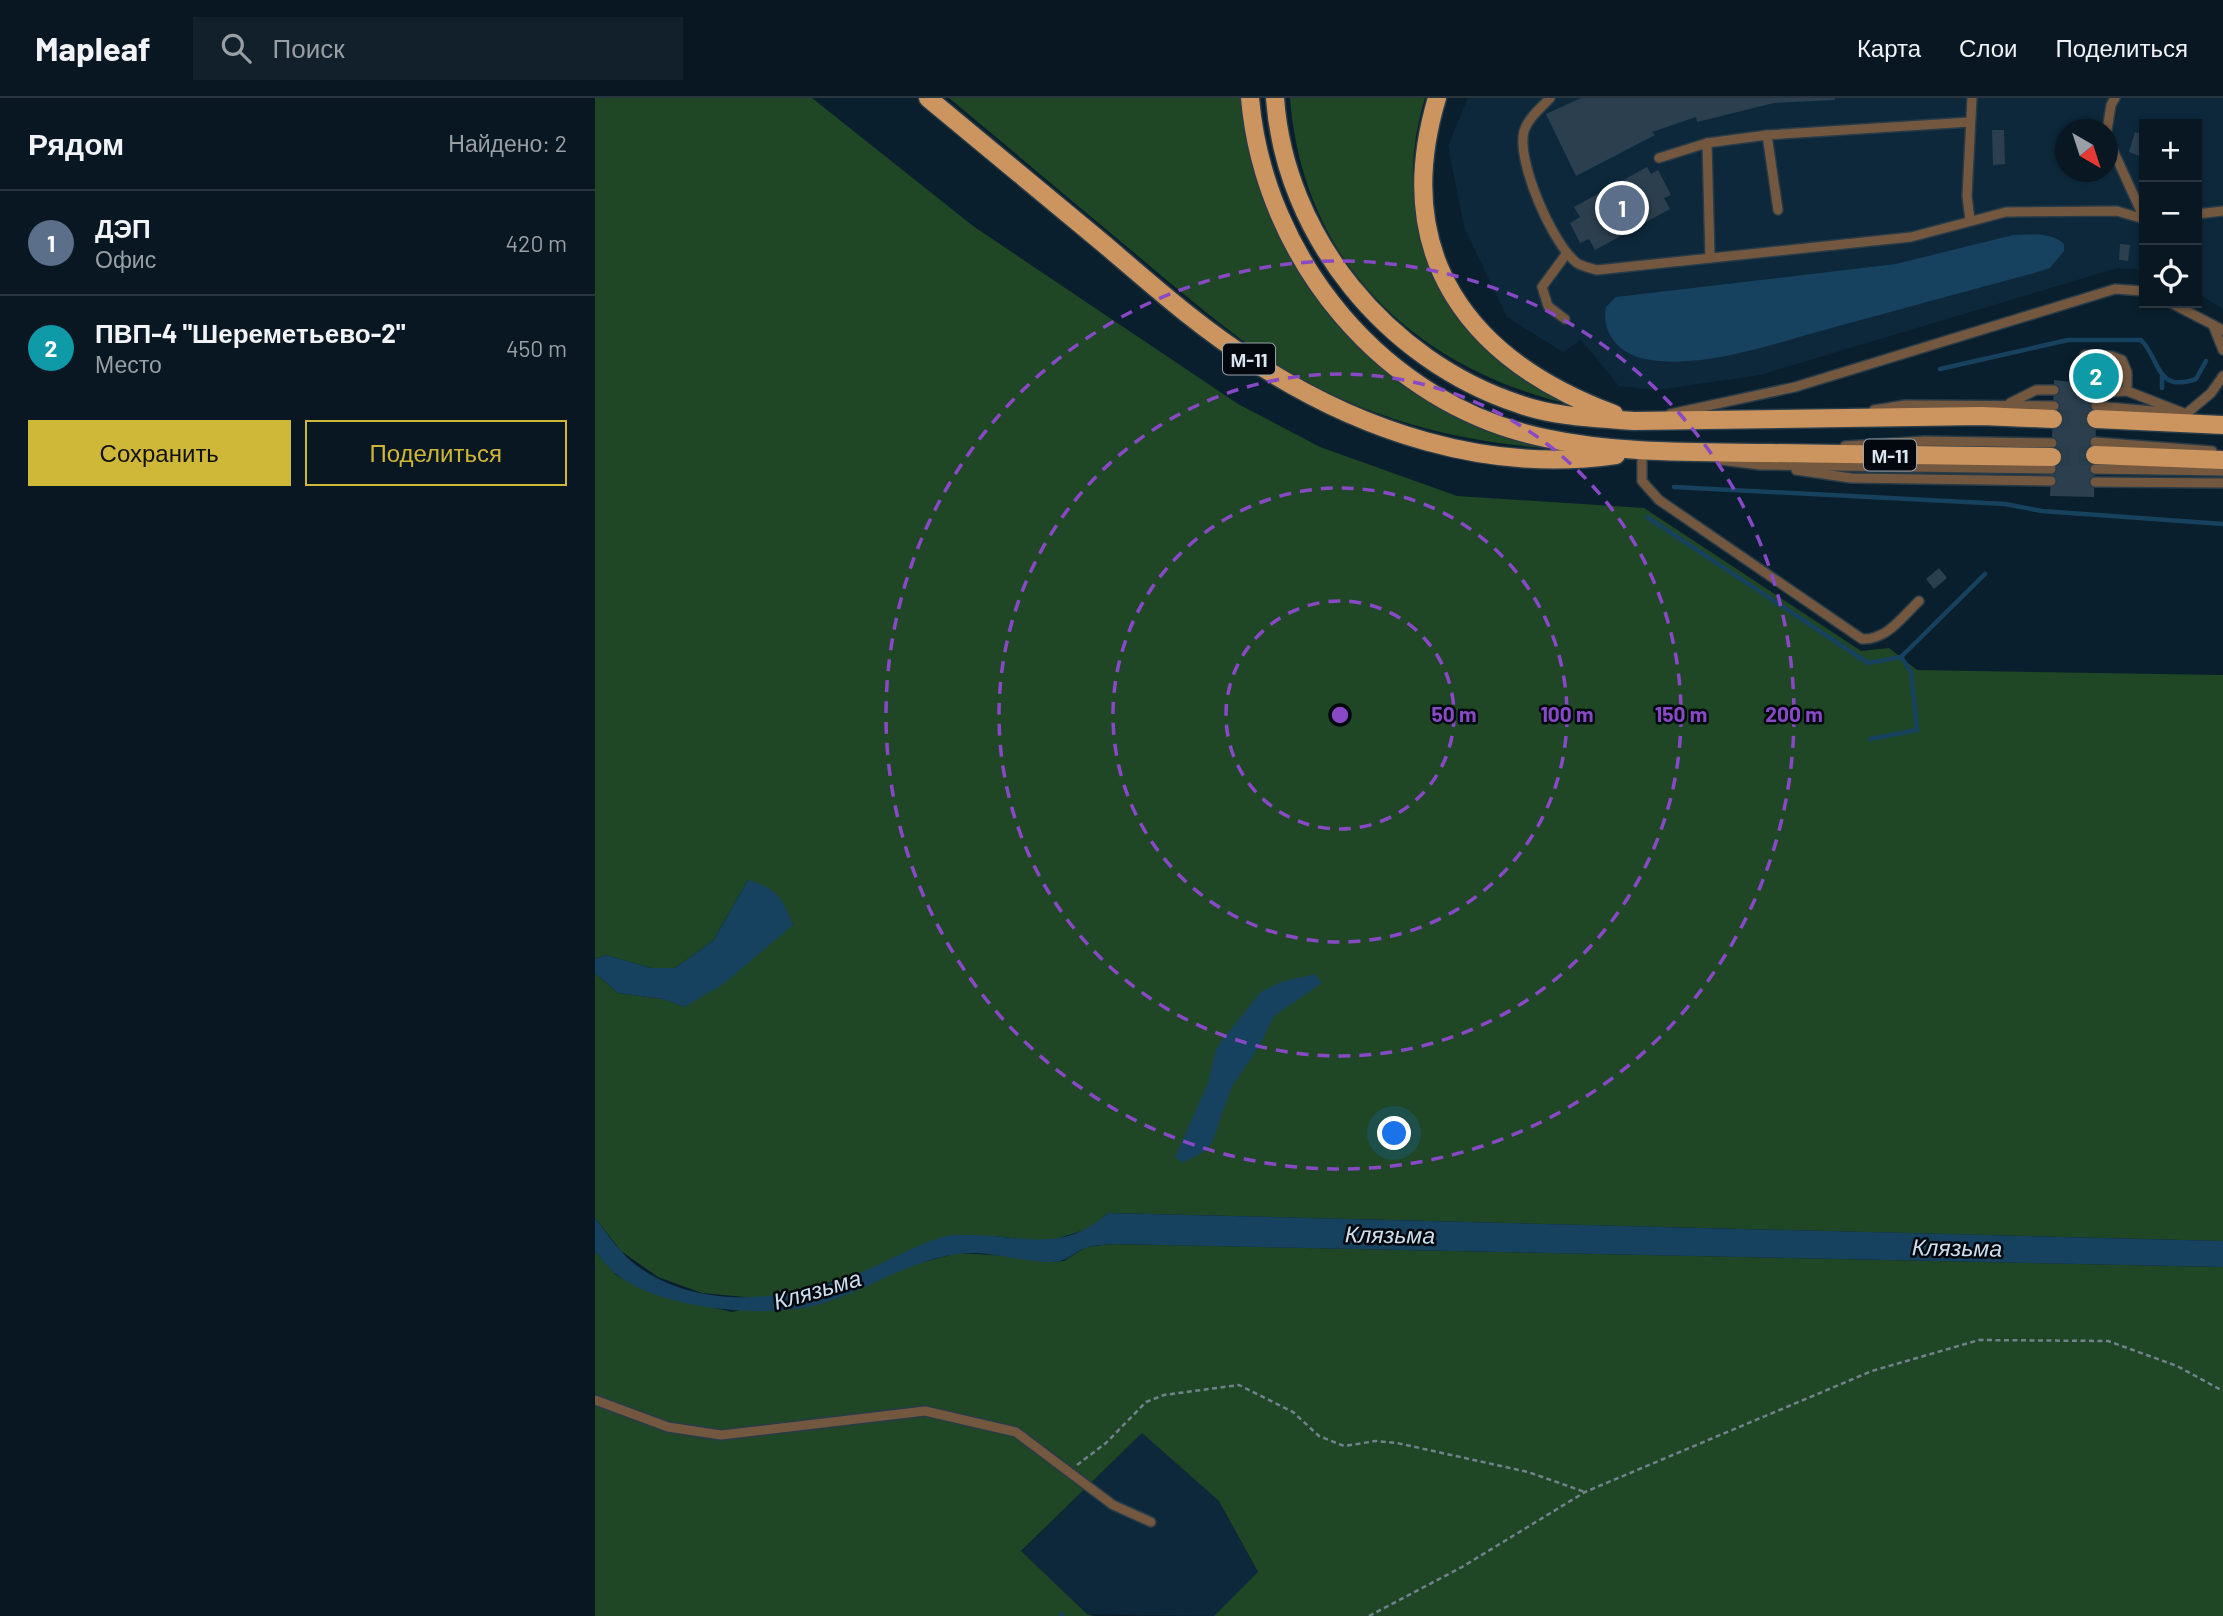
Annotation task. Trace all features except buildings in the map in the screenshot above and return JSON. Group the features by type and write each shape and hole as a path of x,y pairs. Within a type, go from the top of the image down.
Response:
{"main road":[{"name":"М-11","path":"928,98 1194,319 1253,362 1303,391 1383,427 1463,451 1526,460 1575,461 1642,451"},
{"name":"М-11","path":"1250,98 1260,157 1287,236 1329,301 1369,345 1407,376 1437,395 1510,429 1556,440 1642,451 2052,456"},
{"name":"М-11","path":"1275,98 1284,153 1311,225 1349,284 1387,327 1453,374 1520,405 1583,418 1637,421 1810,420 2053,412"},
{"name":"М-11","path":"1437,98 1426,141 1422,186 1425,224 1440,271 1460,306 1488,340 1519,368 1580,400 1637,421"},
{"path":"2096,413 2223,425"},
{"path":"2095,455 2223,460"}],"lane":[{"path":"1551,98 1531,118 1524,131 1523,146 1533,186 1567,253 1577,263 1597,270 1911,237 2006,212 2117,211 2139,217"},
{"path":"1970,220 1967,196 1972,98"},
{"path":"2109,119 2115,98"},
{"path":"1658,158 1707,143 1767,135 1970,122"},
{"path":"1767,135 1778,210"},
{"path":"1707,143 1710,258"},
{"path":"2118,159 2139,207"},
{"path":"2202,213 2223,211"},
{"path":"1565,319 1548,306 1542,287 1567,253"},
{"name":"М-11","path":"1637,421 1741,401 2115,289 2139,291"},
{"path":"2181,308 2223,330"},
{"path":"2213,325 2223,350"},
{"path":"2085,355 2111,356 2122,360 2127,372 2127,391"},
{"path":"2186,414 2211,393 2223,376"},
{"path":"2007,405 2036,390 2054,390"},
{"path":"2096,393 2127,391 2186,414"},
{"path":"1810,420 1905,405 2007,405 2053,412"},
{"path":"2096,413 2186,414 2223,419"},
{"path":"1919,600 1885,635 1874,639 1853,634 1659,500 1642,481 1642,451 1851,478 2051,481"},
{"path":"2095,455 2223,452"},
{"path":"2095,455 2223,471"},
{"path":"1760,465 2052,456"},
{"path":"2095,482 2223,483"},
{"path":"595,1400 668,1427 721,1435 925,1411 1016,1432 1113,1505 1151,1522"}],"path":[{"path":"1369,1616 1462,1567 1585,1492 1872,1371 1979,1340 2109,1341 2177,1366 2223,1391"},
{"path":"1068,1471 1106,1443 1146,1402 1164,1395 1239,1385 1293,1412 1319,1436 1344,1446 1376,1441 1397,1443 1528,1472 1585,1492"}],"shaded area":[{"path":"1468,98 2223,98 2223,309 2202,296 2202,119 2139,119 2139,270 2117,268 1760,375 1657,390 1619,386 1581,340 1563,352 1507,317 1464,227 1448,146"},
{"path":"1142,1433 1219,1501 1258,1573 1214,1616 1087,1614 1021,1552"}],"green space":[{"path":"595,98 812,98 973,226 1238,404 1320,447 1457,496 1644,508 1861,651 1889,648 1917,670 2223,675 2223,1241 1108,1213 1091,1228 1046,1242 993,1236 782,1296 755,1298 702,1293 658,1277 621,1251 595,1218 595,973 618,993 663,999 684,1007 793,924 748,880 713,941 675,968 651,968 606,955 595,959"},
{"path":"949,98 1241,98 1248,145 1261,190 1278,233 1300,274 1326,311 1357,346 1392,377 1431,404 1472,424 1546,448 1432,430 1359,406 1290,372 1206,312"},
{"path":"1290,98 1425,98 1415,146 1413,193 1421,237 1436,279 1459,317 1489,351 1525,380 1568,404 1512,387 1461,363 1415,334 1376,298 1343,257 1317,210 1299,157"},
{"path":"1112,1244 2223,1267 2223,1616 1214,1616 1258,1572 1219,1501 1142,1433 1021,1551 1087,1614 1094,1616 595,1616 595,1251 616,1275 653,1293 732,1312 958,1253 1049,1262 1064,1261 1086,1247"}],"water":[{"path":"2013,235 2053,237 2064,244 2064,251 2050,268 1737,354 1690,361 1645,359 1620,347 1609,334 1606,325 1606,307 1616,297 1896,264"},
{"path":"748,880 766,886 777,895 793,925 722,985 684,1007 663,999 618,993 595,973 595,959 606,955 651,968 675,968 713,941"},
{"path":"1315,974 1322,983 1274,1016 1259,1047 1232,1086 1212,1143 1203,1152 1183,1163 1175,1157 1208,1083 1216,1049 1261,992 1281,982"},
{"name":"Клязьма","path":"1108,1213 2223,1241 2223,1267 1112,1244 1088,1247 1057,1262 981,1253 957,1254 921,1263 817,1305 795,1309 742,1311 686,1303 636,1287 617,1275 595,1251 595,1218 631,1261 662,1280 715,1296 771,1296 826,1285 946,1236 1060,1238 1092,1225"}],"waterway":[{"path":"1940,369 2068,340 2141,340 2161,372 2173,382 2196,379 2206,361"},
{"path":"2162,377 2162,388"},
{"path":"1674,487 2005,504 2042,511 2223,524"},
{"path":"1647,517 1868,663 1901,657 1985,574"},
{"path":"1870,739 1917,730 1911,672 1901,657"}],"tunnel":[{"path":"2053,419 2096,419"},
{"path":"2052,457 2095,455"}],"place":[{"name":"ДЭП","path":"1622,208"},
{"name":"ПВП-4 \"Шереметьево-2\"","path":"2096,376"}]}
